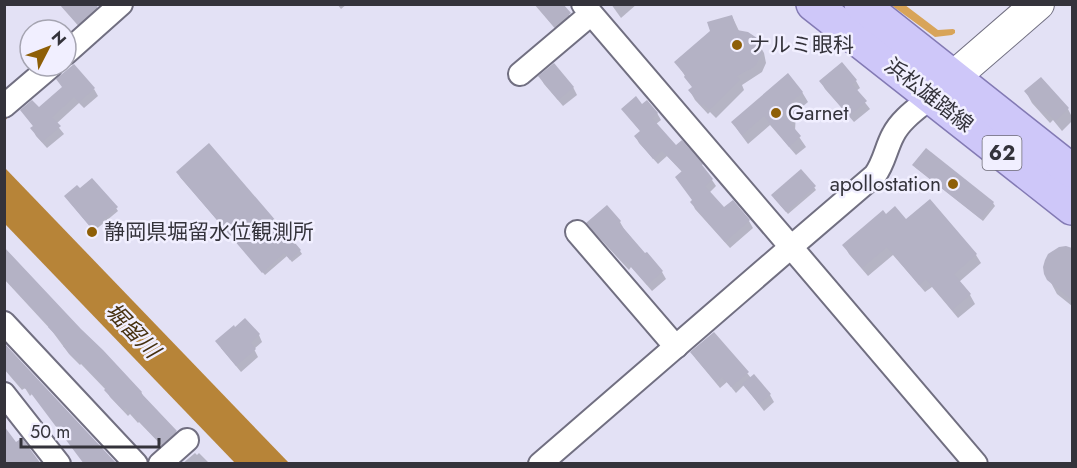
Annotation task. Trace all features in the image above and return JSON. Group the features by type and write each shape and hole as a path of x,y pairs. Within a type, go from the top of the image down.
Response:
{"main road":[{"name":"浜松雄踏線","path":"813,4 1072,171"},
{"name":"浜松雄踏線","path":"861,4 942,87 1072,208"}],"street":[{"path":"78,42 122,4"},
{"path":"540,464 875,175 880,168 891,137 903,121 1038,4"},
{"path":"520,74 587,9 976,464"},
{"path":"4,106 37,78"},
{"path":"577,232 675,347"},
{"path":"4,323 136,464"},
{"path":"4,394 59,464"},
{"path":"160,464 187,440"}],"shaded area":[{"path":"891,5 905,5 938,30 953,29 955,33 935,37"}],"water":[{"name":"堀留川","path":"5,168 289,463 235,463 5,224"}],"building":[{"path":"60,4 100,4 78,25 78,18 72,18"},
{"path":"535,4 563,4 571,13 554,27"},
{"path":"732,15 737,30 748,32 757,38 762,53 754,67 737,76 740,80 709,110 704,104 702,106 688,90 692,87 674,62 710,31 707,22"},
{"path":"842,62 857,80 852,84 867,101 849,116 819,81"},
{"path":"554,63 574,87 558,100 538,76"},
{"path":"78,69 95,88 79,102 74,97 52,117 61,126 42,142 30,128 33,126 20,110 32,100 39,107 62,87 56,79 78,78"},
{"name":"Garnet","path":"788,73 803,92 791,102 790,123 801,136 789,147 764,116 742,135 731,122"},
{"path":"1041,77 1069,108 1055,121 1046,111 1043,113 1024,91"},
{"path":"636,96 642,104 647,100 658,113 652,118 676,145 682,140 703,164 713,179 705,186 724,207 733,200 750,220 725,242 690,202 692,200 675,177 682,171 662,151 653,159 634,136 640,131 621,109"},
{"path":"209,143 301,250 290,260 284,253 262,273 176,172"},
{"path":"926,148 994,202 981,219 912,165"},
{"path":"801,169 816,186 786,212 771,195"},
{"path":"92,178 118,207 92,229 64,196 77,185 80,188"},
{"path":"930,199 977,254 954,274 971,294 952,310 926,279 919,285 887,247 862,268 842,245 883,210 886,214 895,206 906,219"},
{"path":"607,205 621,221 619,223 663,271 647,285 626,261 624,263 586,223"},
{"path":"4,247 177,431 163,443 161,440 159,442 125,407 123,410 104,390 106,388 77,358 75,359 49,326 4,278"},
{"path":"1059,247 1072,248 1072,300 1047,280 1043,267 1048,254"},
{"path":"245,318 260,334 251,343 256,349 236,366 215,341"},
{"path":"714,332 749,372 731,387 722,377 716,382 690,352"},
{"path":"4,343 117,464 84,464 27,388 19,385 4,368"},
{"path":"754,374 771,394 759,404 742,384"},
{"path":"4,426 16,442 22,438 41,464 4,464"}],"place":[{"name":"ナルミ眼科","path":"737,45"},
{"name":"Garnet","path":"776,113"},
{"name":"apollostation","path":"953,184"},
{"name":"静岡県堀留水位観測所","path":"92,232"}]}
